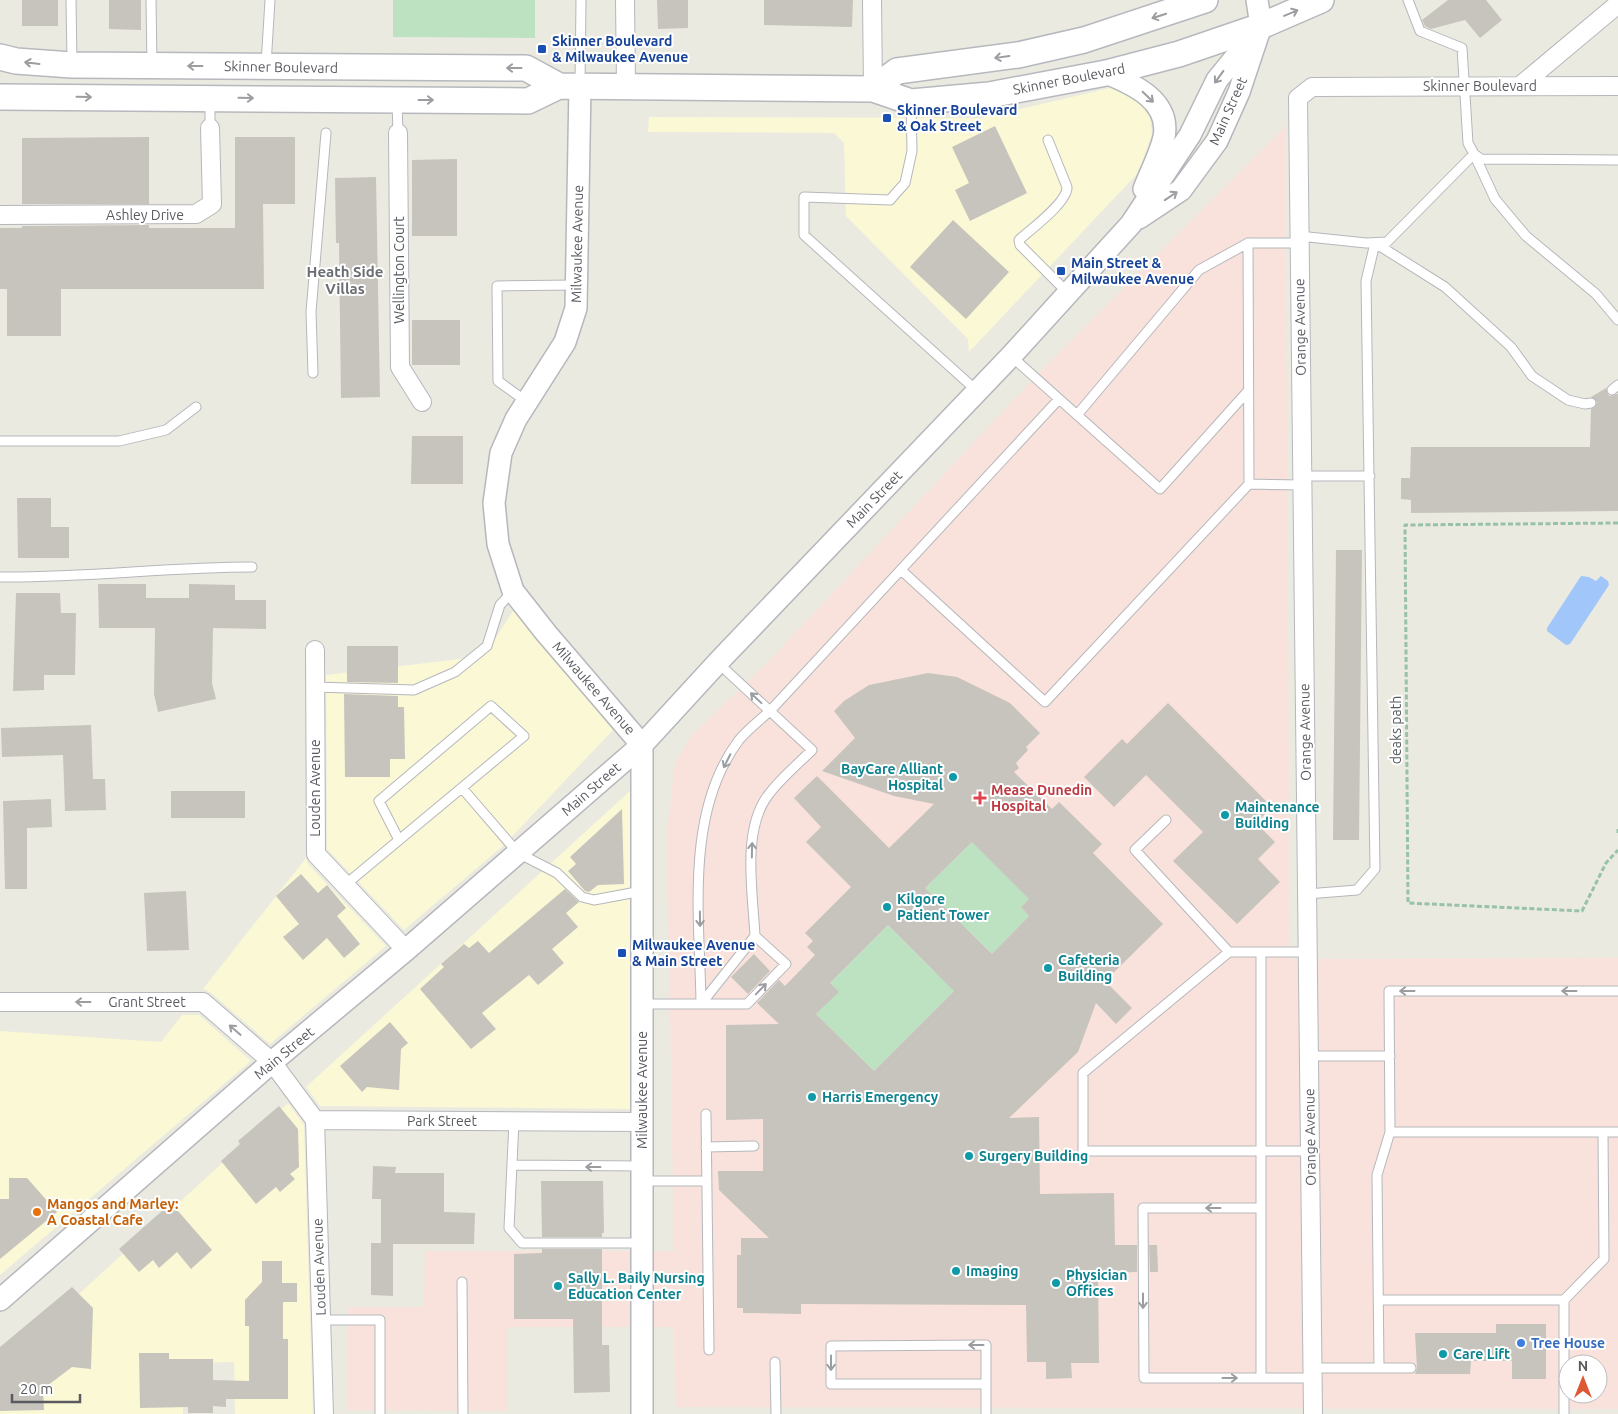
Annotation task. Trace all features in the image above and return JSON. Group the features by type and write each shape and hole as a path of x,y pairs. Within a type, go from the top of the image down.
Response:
{"main road":[{"path":"873,89 898,71 1018,55 1074,42 1205,0"},
{"name":"Main Street","path":"1261,26 1321,0"},
{"name":"Skinner Boulevard","path":"0,97 528,101 570,86 626,86 873,89 911,102 989,95 1106,73 1174,55 1261,26"},
{"name":"Skinner Boulevard","path":"0,57 16,61 72,66 526,68 570,86"}],"street":[{"path":"625,0 626,86"},
{"path":"872,0 873,89"},
{"path":"1257,0 1261,26"},
{"path":"1520,86 1618,4"},
{"name":"Main Street","path":"0,1300 272,1062 406,950 642,745 717,662 1011,356 1131,224 1190,135 1216,80 1261,26"},
{"path":"1106,73 1131,83 1151,97 1161,113 1164,136 1131,224"},
{"name":"Milwaukee Avenue","path":"570,86 576,308 564,342 516,419 501,453 494,503 498,544 513,591 546,633 642,745 642,1414"},
{"name":"Skinner Boulevard","path":"1312,87 1618,86"},
{"name":"Orange Avenue","path":"1312,87 1298,98 1314,1414"},
{"name":"Ashley Drive","path":"0,215 196,214 212,204 210,128"},
{"name":"Wellington Court","path":"398,132 400,366 422,402"},
{"name":"Louden Avenue","path":"314,650 316,854 406,950"},
{"name":"Grant Street","path":"0,1002 203,1002 272,1062"},
{"path":"272,1062 315,1120"},
{"name":"Louden Avenue","path":"315,1120 324,1414"},
{"name":"Park Street","path":"315,1120 642,1122"}],"lane":[{"path":"72,0 72,66"},
{"path":"151,0 152,66"},
{"path":"266,66 270,0"},
{"path":"570,86 581,0"},
{"path":"1408,0 1420,31 1462,48 1466,86 1468,143 1495,199 1526,236 1596,294 1618,320"},
{"path":"210,99 210,128"},
{"path":"397,100 398,132"},
{"path":"911,102 912,151 905,183 890,200 804,197 804,235 977,391"},
{"path":"313,373 311,312 326,133"},
{"path":"1048,140 1067,187 1067,193 1020,240 1020,245 1068,294"},
{"path":"1474,154 1481,159 1618,160"},
{"path":"1077,415 1199,270 1248,243 1299,239 1388,242 1474,154"},
{"path":"1248,243 1249,484"},
{"path":"1375,243 1445,287 1512,347 1532,376 1568,400 1585,404 1591,403"},
{"path":"1307,894 1357,890 1375,870 1366,281 1375,243"},
{"path":"527,402 498,381 497,286 576,285"},
{"path":"1011,356 1160,489 1248,392"},
{"path":"701,1004 699,847 706,816 727,760 740,739 770,711 1060,399"},
{"path":"0,441 120,441 166,430 196,407"},
{"path":"901,570 1045,702 1249,484 1370,476"},
{"path":"0,578 80,577 185,568 252,567"},
{"path":"315,686 414,690 455,672 487,646 500,605 513,591"},
{"path":"701,1004 755,936 751,846 756,818 768,794 812,750 717,662"},
{"path":"345,885 524,736 492,706 379,801 398,840"},
{"path":"462,788 518,853 557,873 582,897 594,900 642,891"},
{"path":"1166,820 1134,850 1229,952"},
{"path":"642,1004 747,1004 786,964 755,936"},
{"path":"1307,952 1229,952 1083,1073 1083,1151 1310,1151"},
{"path":"1262,952 1262,1378"},
{"path":"1379,1368 1377,1175 1390,1132 1390,991 1618,991"},
{"path":"1309,1056 1390,1056"},
{"path":"706,1114 709,1350"},
{"path":"514,1121 509,1228 522,1243 642,1243"},
{"path":"1390,1132 1618,1132"},
{"path":"1564,1414 1564,1300 1604,1259 1603,1132"},
{"path":"706,1147 754,1146"},
{"path":"512,1165 642,1174 707,1181"},
{"path":"1262,1208 1143,1208 1144,1378 1262,1378 1379,1368 1411,1368"},
{"path":"462,1282 463,1414"},
{"path":"1378,1300 1564,1300"},
{"path":"321,1320 380,1320 380,1414"},
{"path":"986,1384 831,1384 831,1346 986,1345 986,1384 986,1414"},
{"path":"775,1362 776,1414"}],"path":[{"name":"deaks path","path":"1618,523 1405,525 1408,903 1582,911 1606,863 1618,850"},
{"path":"1618,829 1616,831 1618,834"}],"shaded area":[{"path":"1110,88 1126,95 1143,106 1150,118 1152,134 1138,173 969,352 968,339 846,216 844,143 834,133 648,132 649,117 982,118"},
{"name":"Mease Dunedin Hospital","path":"1285,127 1290,959 1618,958 1618,1409 675,1407 674,1327 508,1327 508,1411 347,1410 348,1307 424,1307 425,1251 674,1251 667,834 675,763 692,735 765,665 1043,369"},
{"path":"513,611 613,730 504,845 404,930 327,849 326,675 484,656"},
{"path":"630,791 630,1109 320,1106 306,1087"},
{"path":"306,858 308,864 386,946 270,1044 210,992 203,989"},
{"path":"182,1015 199,1015 251,1061 0,1275 0,1031 161,1042"},
{"path":"288,1103 304,1125 313,1414 235,1414 234,1362 183,1363 183,1414 0,1414 0,1366"}],"green space":[{"path":"393,0 535,0 535,38 393,37"},
{"path":"972,842 1086,843 1021,907 1029,916 992,954 925,888"},
{"path":"888,925 934,971 960,985 874,1071 816,1014 838,992 830,983"}],"water":[{"path":"1581,576 1589,577 1596,581 1601,576 1608,581 1609,585 1570,644 1566,645 1547,631 1547,628"}],"building":[{"path":"22,0 58,0 58,26 22,26"},
{"path":"109,0 141,0 141,30 109,29"},
{"path":"657,0 688,0 688,28 658,29"},
{"path":"764,0 853,0 852,27 764,25"},
{"path":"1448,0 1486,0 1502,20 1480,38 1465,20 1431,29 1425,26 1422,20"},
{"path":"995,126 1027,193 970,221 955,190 969,183 952,147"},
{"path":"149,137 149,204 22,204 22,138"},
{"path":"235,137 295,137 295,204 263,204 264,289 61,289 61,336 7,336 7,289 0,289 0,228 22,228 22,226 149,225 149,228 235,228"},
{"path":"457,159 457,236 412,236 412,160"},
{"path":"376,177 380,397 341,398 339,243 336,243 335,178"},
{"path":"953,220 1009,272 966,319 910,267"},
{"path":"412,320 460,320 460,365 412,365"},
{"path":"1606,388 1609,396 1618,394 1618,511 1411,513 1411,500 1401,499 1401,478 1410,478 1411,447 1590,447 1591,409 1595,407 1597,402 1591,397"},
{"path":"412,436 463,436 463,484 411,484"},
{"path":"17,498 51,498 51,527 69,527 69,558 18,558"},
{"path":"1336,550 1362,550 1359,840 1333,840"},
{"path":"98,584 146,584 146,598 189,598 189,584 235,585 235,600 266,600 266,629 213,628 212,683 216,699 158,712 154,694 155,628 99,628"},
{"path":"16,593 60,593 61,613 76,613 75,675 44,675 44,690 13,691"},
{"path":"347,646 398,646 398,683 347,682"},
{"path":"928,673 957,677 1010,703 1040,733 1026,747 1028,750 1016,763 1019,768 1014,772 1052,809 1059,802 1102,844 1093,853 1163,924 1105,981 1132,1008 1116,1024 1096,1003 1078,1052 1009,1118 1039,1117 1040,1194 1114,1193 1115,1245 1137,1245 1137,1272 1098,1273 1099,1363 1071,1363 1072,1378 1046,1379 1046,1362 1027,1362 1026,1305 801,1304 801,1314 743,1313 743,1308 737,1308 737,1255 741,1255 741,1238 769,1238 719,1190 718,1171 763,1171 763,1119 726,1120 726,1025 779,1024 757,1003 779,980 785,986 815,955 807,947 813,941 805,933 851,887 806,842 821,827 794,798 817,776 889,848 934,804 894,796 822,771 855,738 834,711 844,701 869,685","holes":["972,842 1029,899 1021,907 1029,916 992,954 925,888","888,925 954,991 874,1071 816,1014 839,992 830,983"]},
{"path":"344,694 398,696 398,707 404,707 405,759 390,759 390,777 345,777"},
{"name":"Maintenance Building","path":"1168,703 1272,807 1256,823 1275,842 1258,859 1280,882 1237,924 1173,861 1203,832 1146,775 1114,807 1084,777 1122,739 1127,744"},
{"path":"91,725 93,779 105,779 106,810 65,811 63,755 2,757 1,728"},
{"path":"171,791 245,791 245,818 171,818"},
{"path":"51,799 52,827 27,828 27,889 5,889 3,801"},
{"path":"622,809 624,884 598,885 589,892 585,891 568,871 576,864 570,857"},
{"path":"301,874 318,893 327,885 346,908 337,916 360,944 344,958 327,938 303,960 283,937 299,924 276,896"},
{"path":"565,889 579,902 566,913 578,927 552,949 564,963 538,985 529,975 482,1013 496,1029 471,1049 420,989 444,967 441,964 464,944 469,948 478,941 489,953"},
{"path":"186,891 189,950 147,951 144,893"},
{"path":"754,954 770,971 748,994 731,977"},
{"path":"390,1022 408,1043 401,1049 399,1090 367,1087 362,1092 340,1066"},
{"path":"279,1106 298,1129 299,1167 290,1174 295,1179 280,1192 276,1187 256,1204 221,1161 240,1144 238,1141"},
{"path":"373,1166 396,1167 395,1173 444,1173 444,1212 475,1213 474,1244 393,1244 393,1296 371,1295 371,1243 381,1243 381,1199 372,1199"},
{"path":"9,1178 27,1178 57,1212 0,1259 0,1199 9,1199"},
{"path":"541,1181 603,1181 604,1233 602,1233 602,1237 542,1237"},
{"path":"171,1203 212,1250 191,1269 177,1252 159,1268 153,1260 139,1272 119,1249"},
{"path":"1149,1245 1157,1245 1158,1272 1150,1272"},
{"name":"Sally L. Baily Nursing Education Center","path":"542,1249 602,1249 602,1345 609,1345 610,1392 574,1393 573,1319 514,1319 514,1254 542,1253"},
{"path":"262,1261 282,1261 282,1283 297,1283 297,1302 283,1302 283,1339 288,1339 288,1399 226,1399 226,1407 213,1406 213,1413 188,1413 188,1407 140,1408 139,1353 169,1353 169,1359 213,1359 213,1380 249,1381 249,1326 245,1326 245,1300 262,1282"},
{"path":"72,1287 93,1308 91,1369 72,1367 43,1389 44,1410 0,1411 0,1347"},
{"path":"1496,1324 1546,1324 1546,1379 1512,1379 1512,1361 1471,1361 1470,1374 1415,1374 1417,1368 1415,1333 1496,1333"}],"place":[{"name":"Skinner Boulevard & Milwaukee Avenue","path":"542,49"},
{"name":"Skinner Boulevard & Oak Street","path":"887,118"},
{"name":"Main Street & Milwaukee Avenue","path":"1061,271"},
{"name":"BayCare Alliant Hospital","path":"953,777"},
{"name":"Mease Dunedin Hospital","path":"980,798"},
{"name":"Maintenance Building","path":"1225,815"},
{"name":"Kilgore Patient Tower","path":"887,907"},
{"name":"Milwaukee Avenue & Main Street","path":"622,953"},
{"name":"Cafeteria Building","path":"1048,968"},
{"name":"Harris Emergency","path":"812,1097"},
{"name":"Surgery Building","path":"969,1156"},
{"name":"Mangos and Marley: A Coastal Cafe","path":"37,1212"},
{"name":"Imaging","path":"956,1271"},
{"name":"Physician Offices","path":"1056,1283"},
{"name":"Sally L. Baily Nursing Education Center","path":"558,1286"},
{"name":"Tree House","path":"1521,1343"},
{"name":"Care Lift","path":"1443,1354"}],"district":[{"name":"Heath Side Villas","path":"345,280"}]}
